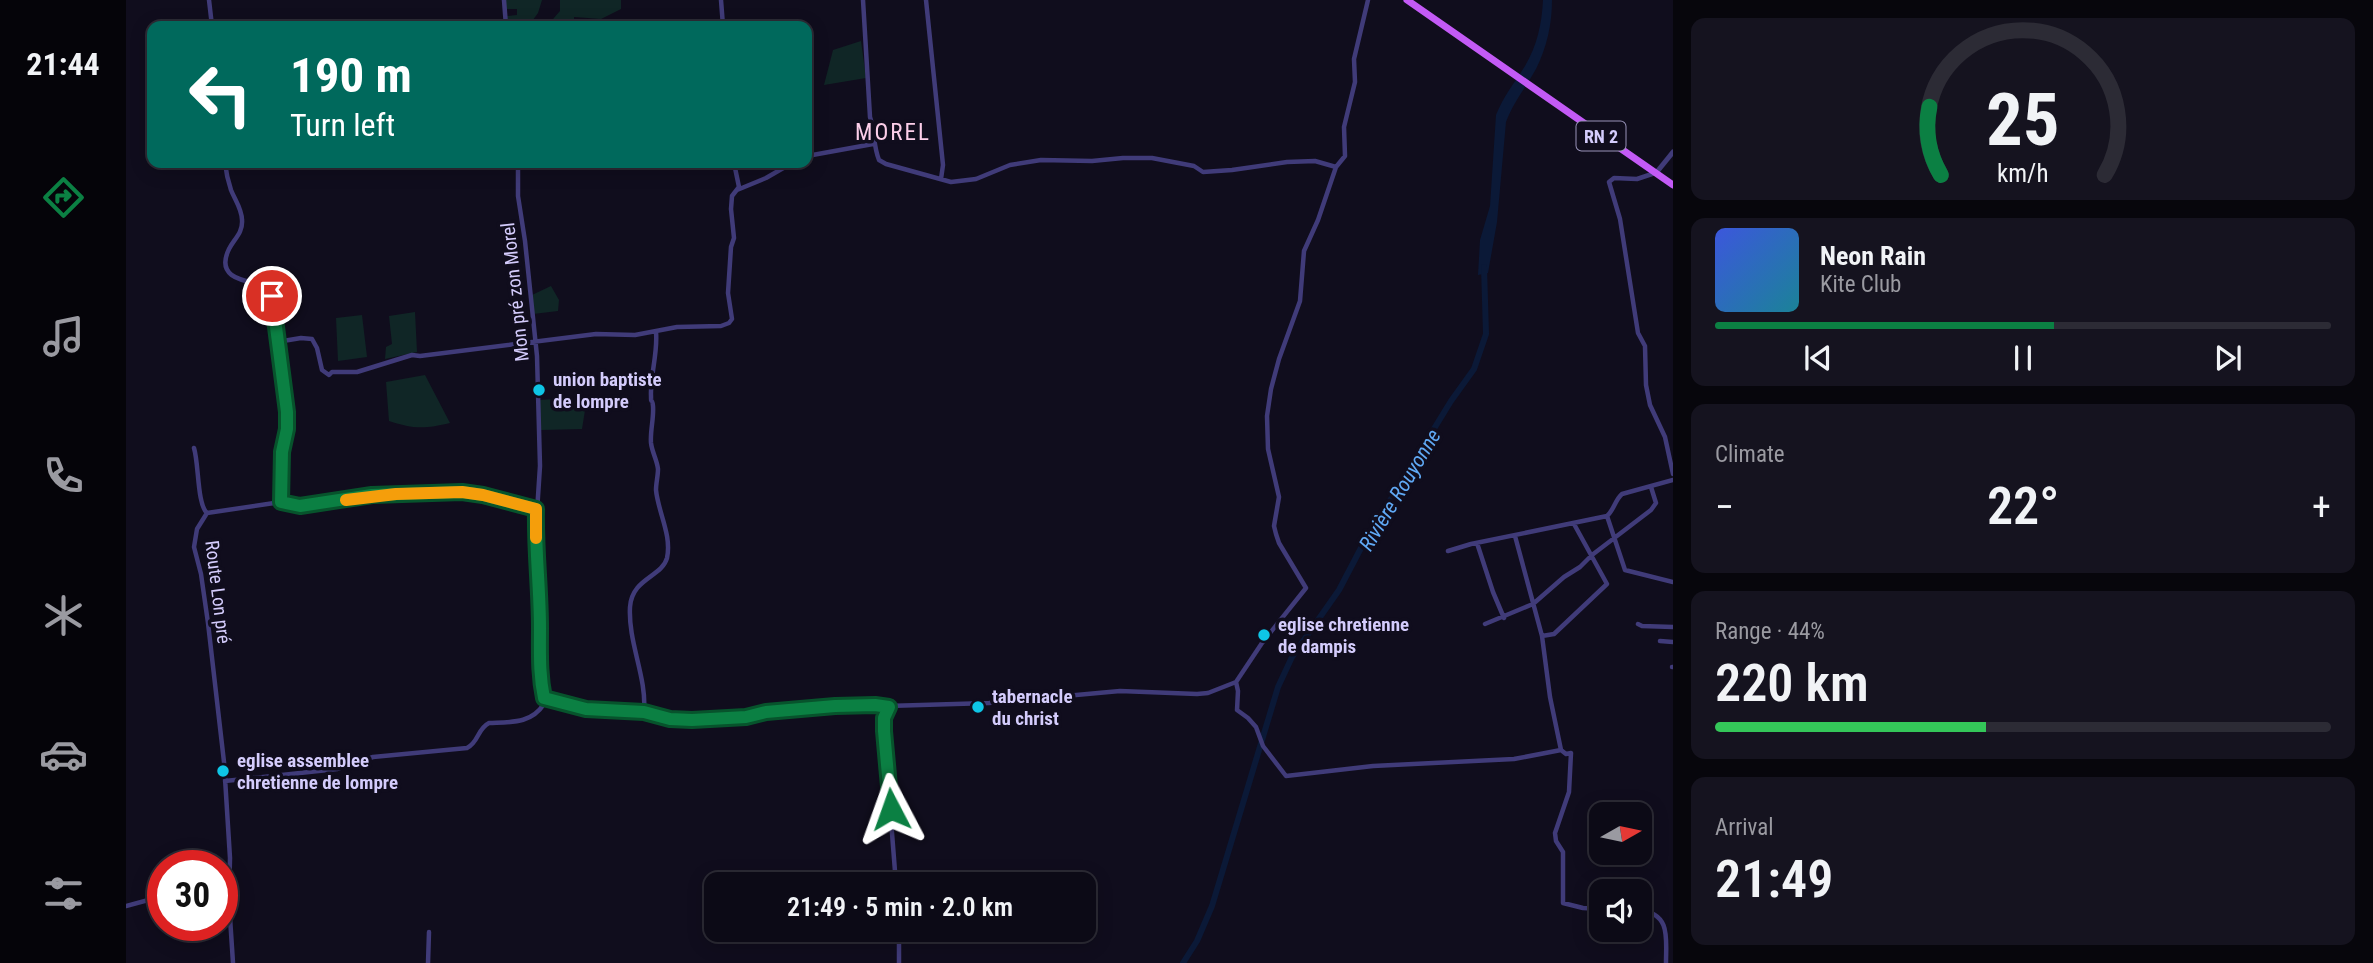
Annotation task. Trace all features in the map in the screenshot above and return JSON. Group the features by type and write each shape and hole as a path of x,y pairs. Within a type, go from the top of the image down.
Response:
{"main road":[{"name":"RN 2","path":"1407,0 1673,185"}],"street":[{"path":"209,0 211,21"},
{"path":"504,0 506,21"},
{"path":"721,0 723,21"},
{"path":"863,0 870,117 875,131 873,144 879,160 951,182 976,179 1010,165 1041,160 1152,158 1194,166 1203,172 1287,162 1315,161 1336,167"},
{"path":"926,0 943,166 941,179"},
{"path":"225,780 337,769 380,756 467,748 475,743 480,730 489,723 531,718 538,714 544,704 544,698 586,709 644,712 670,719 692,720 841,706 989,703 1120,691 1197,694 1208,693 1236,682 1262,643 1306,588 1279,543 1274,526 1279,496 1268,449 1267,416 1279,359 1300,301 1304,251 1336,167 1345,156 1344,127 1355,82 1354,59 1368,0"},
{"path":"812,155 873,144"},
{"path":"1673,152 1656,173 1637,179 1614,178 1609,182 1622,228 1638,333 1645,346 1646,385 1650,405 1665,437 1673,474"},
{"path":"226,168 229,186 243,219 240,233 228,251 227,268 236,279 271,289 287,412 287,429 282,452 281,502"},
{"name":"Mon pré zon Morel","path":"518,168 518,196 536,341 540,416 536,561 540,629 538,664 544,698"},
{"path":"277,342 312,339 322,370 329,375 332,372 357,372 412,355 596,334 635,335 677,327 721,326 729,323 732,319 728,293 734,238 731,209 732,196 739,187 735,168"},
{"path":"737,190 783,168"},
{"path":"644,712 645,701 636,659 630,607 637,587 661,569 667,560 668,550 656,490 658,467 651,445 653,406 650,397 656,332"},
{"path":"1665,437 1673,434"},
{"path":"194,448 200,500 207,513"},
{"path":"1448,551 1606,516 1614,510 1622,494 1673,480"},
{"path":"1485,624 1534,604 1591,555 1656,505 1651,487"},
{"name":"Route Lon pré","path":"229,850 209,631 201,574 194,547 197,529 207,513 281,502 300,506 372,495 462,492 536,509"},
{"path":"1606,516 1622,566 1628,571 1673,582"},
{"path":"1542,636 1554,634 1607,584 1574,524"},
{"path":"1515,536 1542,636 1550,697 1561,750 1566,754 1571,753 1569,792 1555,833 1556,841 1563,852 1563,903 1589,908"},
{"path":"1477,543 1504,618"},
{"path":"1638,624 1673,627"},
{"path":"1660,641 1673,642"},
{"path":"1236,682 1237,710 1256,727 1263,746 1286,776 1373,766 1514,759 1561,750"},
{"path":"889,707 884,718 884,731 895,872"},
{"path":"126,906 147,900"},
{"path":"1652,913 1661,920 1666,934 1666,963"},
{"path":"428,963 429,932"},
{"name":"Route Lon pré","path":"232,941 233,963"},
{"path":"899,942 899,963"}],"green space":[{"path":"504,0 542,0 532,21 507,21 507,16 517,15 517,9 505,9"},
{"path":"560,0 621,0 621,9 601,19 574,17 574,21 551,21 560,11"},
{"path":"861,41 866,78 824,85 833,50"},
{"path":"551,286 559,300 558,311 533,314 532,295"},
{"path":"415,312 417,352 385,359 386,347 392,344 389,316"},
{"path":"362,315 367,357 338,361 336,318"},
{"path":"425,375 450,423 419,427 389,421 386,382"},
{"path":"570,398 570,408 581,403 585,410 582,429 541,430 539,400"}],"water":[{"path":"1543,0 1552,0 1548,35 1536,69 1506,122 1497,222 1488,273 1478,275 1480,240 1490,206 1496,115 1533,50 1540,26"}],"waterway":[{"name":"Rivière Rouyonne","path":"1183,963 1197,941 1212,906 1278,687 1292,657 1339,590 1361,548 1451,401 1474,369 1486,334 1484,267"}],"slow traffic":[{"path":"346,500 396,494 462,492 483,495 536,509 536,538"}],"place":[{"name":"union baptiste de lompre","path":"539,390"},
{"name":"eglise chretienne de dampis","path":"1264,635"},
{"name":"tabernacle du christ","path":"978,707"},
{"name":"eglise assemblee chretienne de lompre","path":"223,771"}],"district":[{"name":"MOREL","path":"893,132"}],"route":[{"path":"272,296 287,412 287,429 282,452 281,502 300,506 372,495 462,492 536,509 540,629 538,664 544,698 586,709 644,712 670,719 692,720 746,717 766,712 835,706 889,707 884,718 884,731 891,809"}]}
